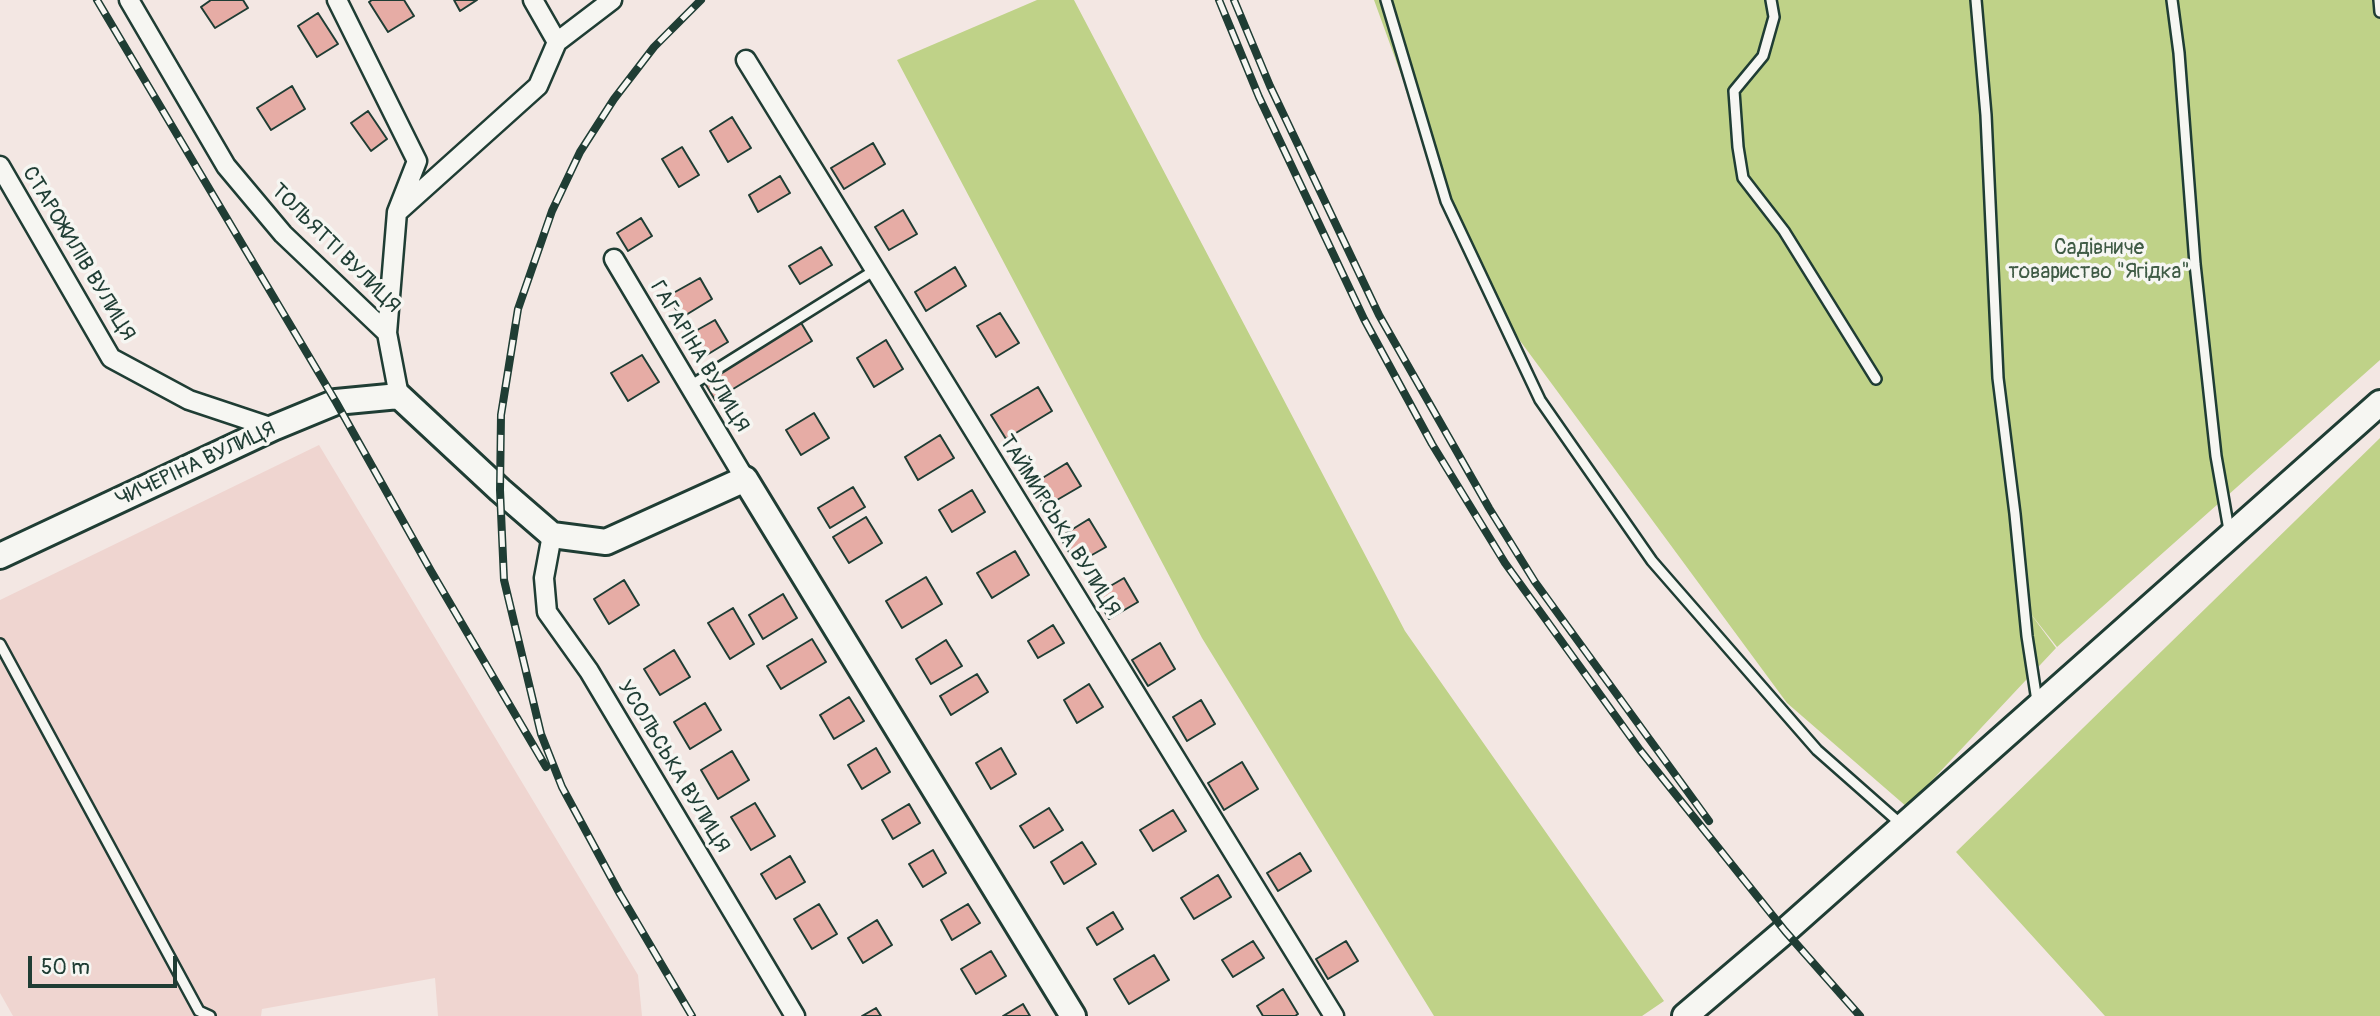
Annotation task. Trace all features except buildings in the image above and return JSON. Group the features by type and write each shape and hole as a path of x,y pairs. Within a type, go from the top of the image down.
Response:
{"main road":[{"path":"399,396 500,491 552,535 606,542 745,479 1073,1016"},
{"name":"ЧИЧЕРІНА ВУЛИЦЯ","path":"0,556 273,428 336,402 399,396"},
{"path":"1685,1016 2380,403"}],"street":[{"name":"ТОЛЬЯТТІ ВУЛИЦЯ","path":"129,0 226,166 282,234 387,333 399,396"},
{"path":"337,0 417,161 397,212 387,333"},
{"path":"533,0 557,42"},
{"path":"397,212 538,86 557,42 612,0"},
{"name":"ТАЙМИРСЬКА ВУЛИЦЯ","path":"746,60 1334,1016"},
{"name":"СТАРОЖИЛІВ ВУЛИЦЯ","path":"0,166 111,358 189,400 273,428"},
{"name":"ГАГАРІНА ВУЛИЦЯ","path":"614,259 745,479"},
{"name":"УСОЛЬСЬКА ВУЛИЦЯ","path":"552,535 544,578 547,612 589,671 795,1016"}],"lane":[{"path":"1387,0 1446,201 1540,400 1652,561 1817,750 1903,826"},
{"path":"1771,0 1774,18 1763,56 1734,91 1738,147 1744,178 1784,231 1876,379"},
{"path":"1976,0 1986,115 1998,378 2015,514 2026,636 2038,707"},
{"path":"2172,0 2179,53 2195,264 2216,456 2230,536"},
{"path":"2379,0 2380,12"},
{"path":"690,386 875,270"},
{"path":"0,644 199,1011 211,1016"}],"shaded area":[{"path":"319,445 638,975 642,1016 438,1016 435,978 262,1009 261,1016 13,1016 0,993 0,600"}],"green space":[{"path":"1037,0 1074,0 1405,631 1664,1001 1642,1016 1434,1016 1202,638 897,60"},
{"name":"Садівниче товариство \"Ягідка\"","path":"1374,0 2380,0 2380,360 2057,647 2027,609 2056,648 1907,807 1787,703 1476,281"},
{"path":"2380,438 2380,1016 2105,1016 1956,852"}],"railway":[{"path":"97,0 336,402 546,767"},
{"path":"692,1016 620,894 562,787 541,734 504,580 500,490 501,415 518,309 552,211 580,152 614,99 654,47 701,0"},
{"path":"1219,0 1259,97 1364,319 1432,444 1505,563 1640,750 1785,931 1860,1016"},
{"path":"1234,0 1270,86 1379,315 1489,508 1535,582 1709,821"}]}
